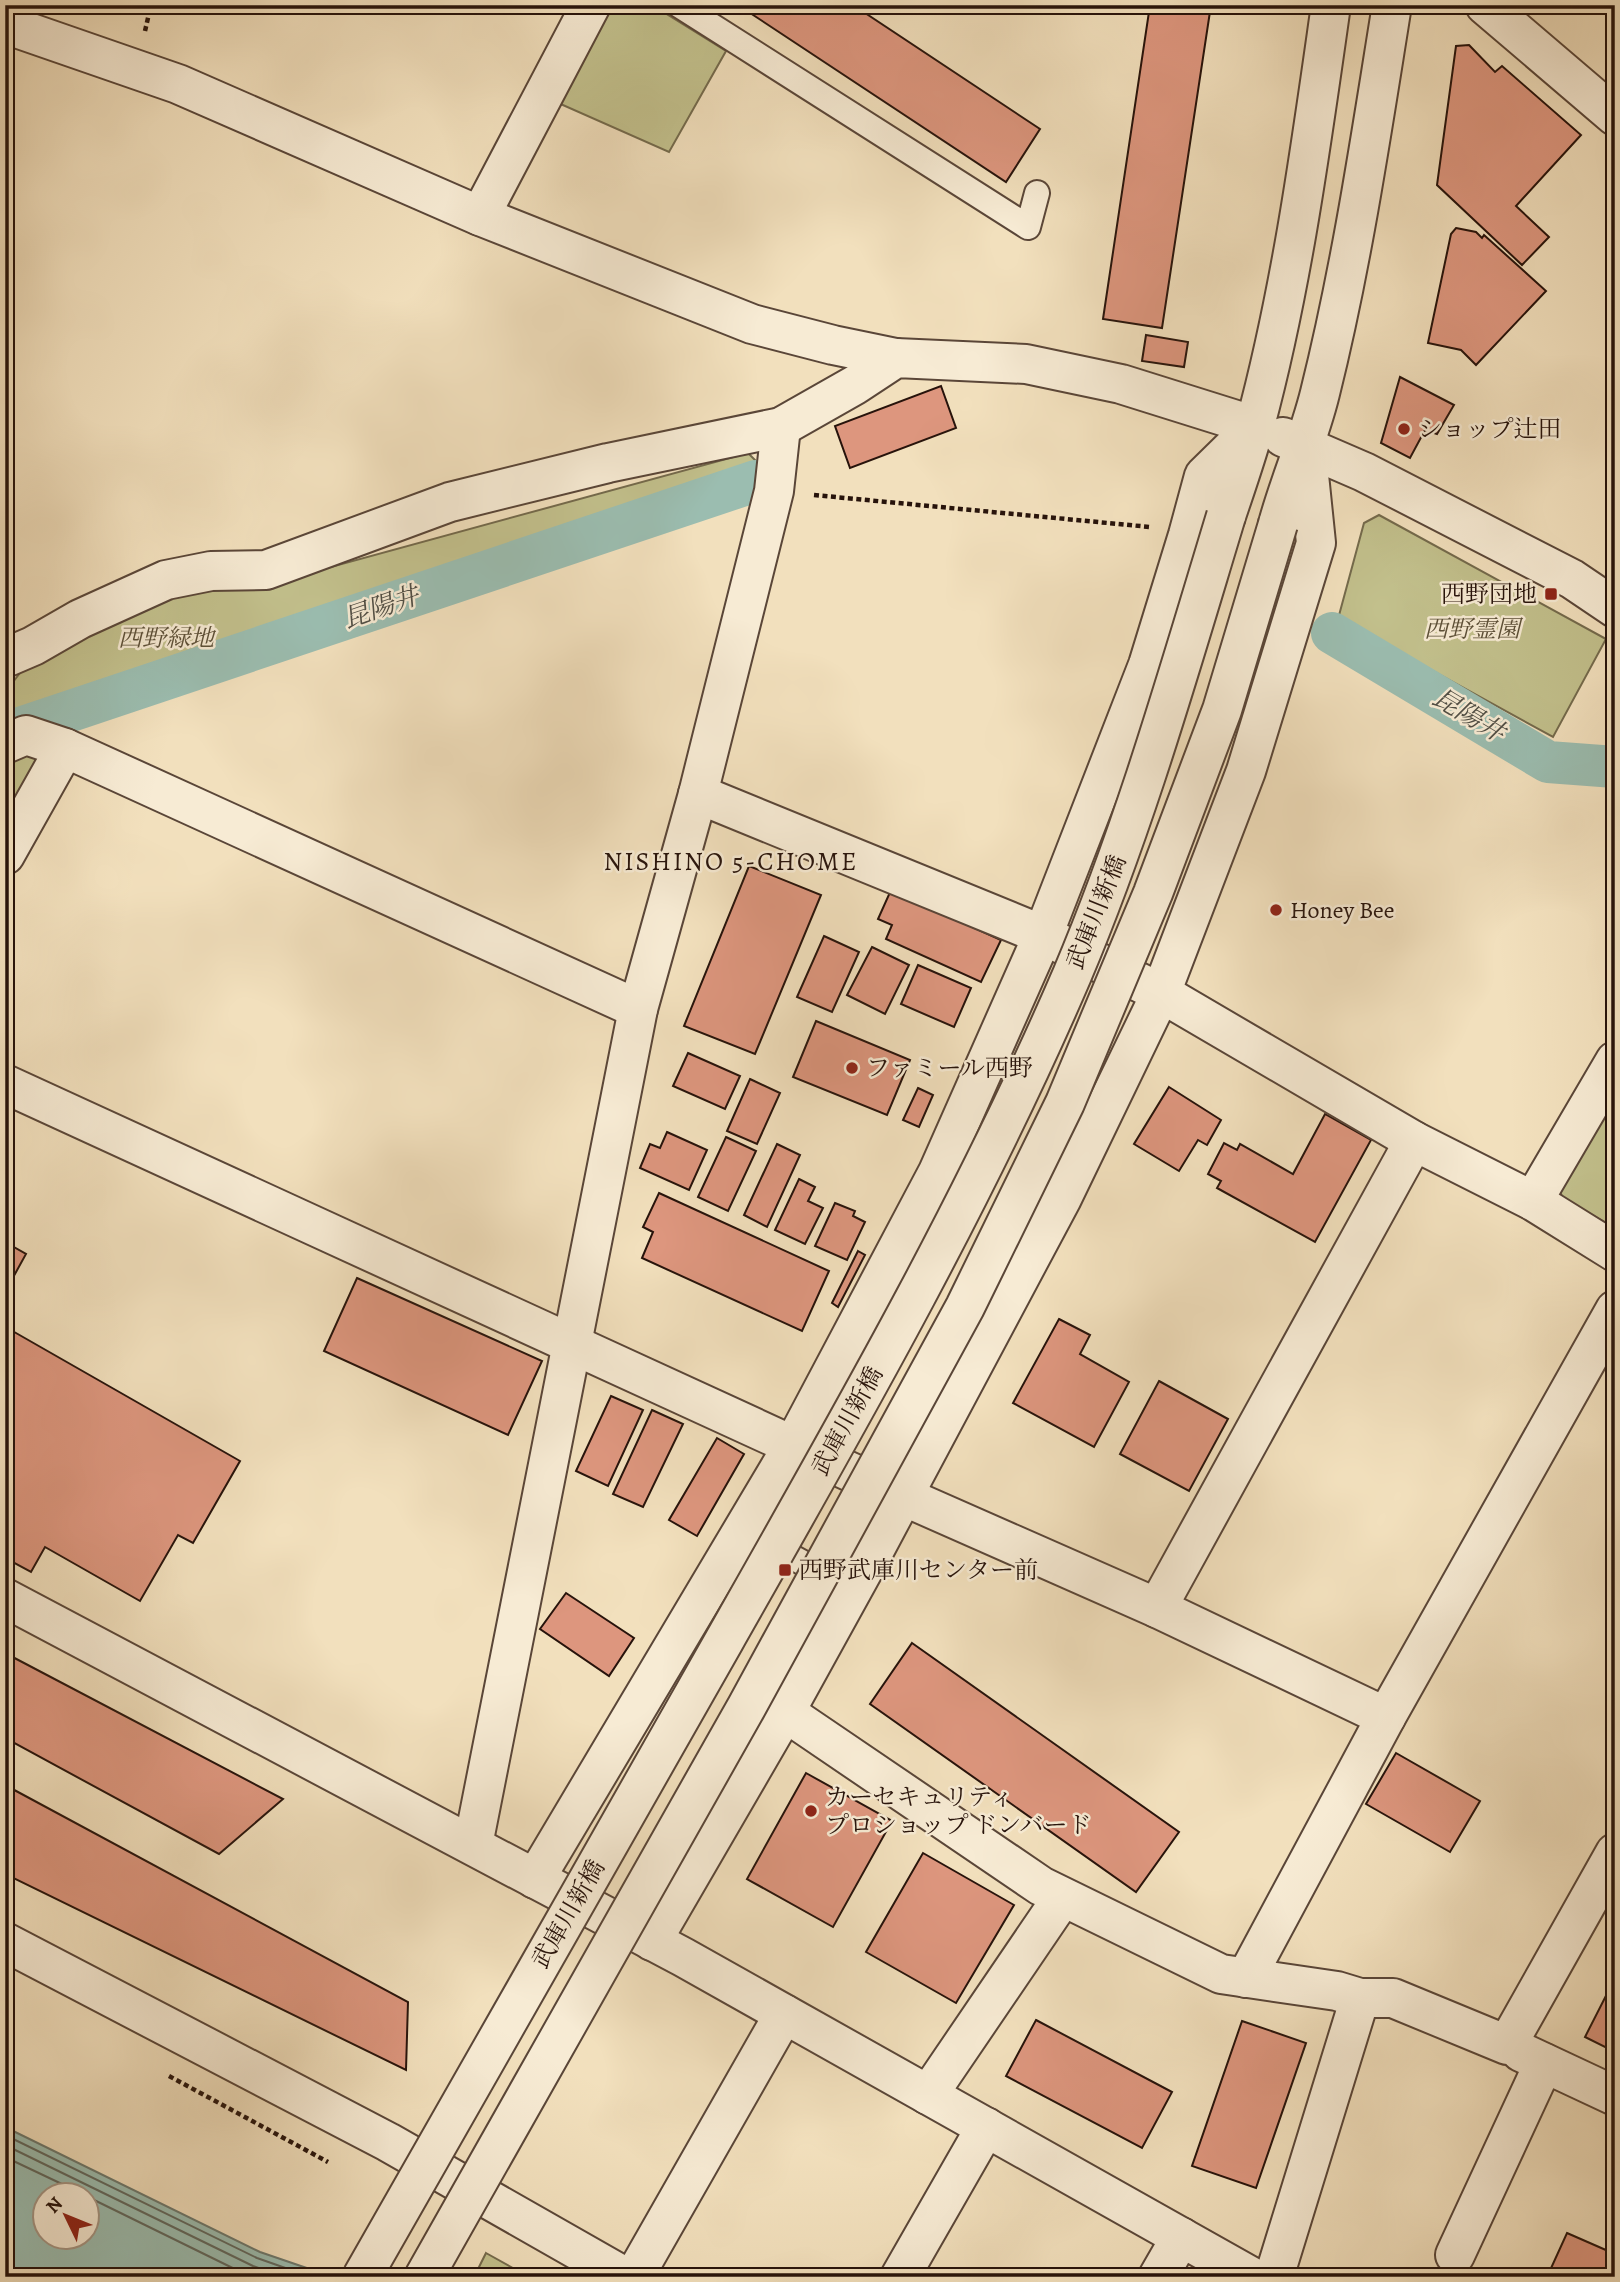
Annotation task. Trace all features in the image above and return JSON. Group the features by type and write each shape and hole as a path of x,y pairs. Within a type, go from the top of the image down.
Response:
{"street":[{"path":"480,216 591,5"},
{"name":"武庫川新橋","path":"362,2277 805,1497 936,1258 1017,1094 1072,974 1122,848 1158,740 1255,425 1281,315 1331,5"},
{"path":"652,1941 785,1712 1062,1198 1161,993 1247,771 1316,543 1306,446 1355,240 1392,5"},
{"path":"1485,5 1615,116"},
{"path":"5,24 178,84 480,216 752,324 896,358 1026,364 1121,384 1255,425 1364,472 1572,579 1615,608"},
{"path":"5,658 33,646 80,619 166,580 211,571 266,570 450,502 608,463 782,427 896,358"},
{"path":"535,1879 794,1444 939,1172 1043,935 1148,665 1204,476 1255,425"},
{"path":"473,1845 638,1009 698,794 774,491 782,427"},
{"name":"武庫川新橋","path":"424,2277 820,1573 965,1307 1060,1115 1153,894 1222,710 1289,486 1306,446"},
{"path":"5,744 26,736 65,748 638,1009"},
{"path":"5,855 65,748"},
{"path":"698,794 1043,935 1161,993 1414,1141 1533,1201 1615,1252"},
{"path":"1533,1201 1615,1060"},
{"path":"5,1084 903,1496 1157,1608 1386,1717"},
{"path":"1157,1608 1414,1141"},
{"path":"1246,1978 1386,1717 1615,1310"},
{"path":"5,1598 652,1941 1252,2277"},
{"path":"785,1712 1041,1886 1221,1974 1337,1991 1360,1998 1393,1998 1507,2046 1615,2096"},
{"path":"1507,2046 1615,1853"},
{"path":"928,2095 1062,1898"},
{"path":"5,1942 388,2142 625,2277"},
{"path":"1274,2277 1360,1998"},
{"path":"634,2277 784,2014"},
{"path":"1455,2255 1544,2063"},
{"path":"900,2277 986,2127"},
{"path":"1158,2277 1181,2237"}],"lane":[{"path":"679,5 1028,227 1037,193"},
{"path":"758,1506 758,1523 763,1541 822,1574 837,1574 855,1567 876,1547"}],"path":[{"path":"774,491 1148,527 1188,535"}],"green space":[{"path":"610,5 652,5 726,51 669,152 556,102"},
{"name":"西野緑地","path":"748,453 762,467 756,492 583,555 5,738 5,688 10,686 36,652 158,590 254,588"},
{"name":"西野霊園","path":"1379,515 1606,639 1553,737 1338,619 1364,523"},
{"path":"5,750 44,757 5,825"},
{"path":"1615,1079 1615,1228 1563,1198 1556,1184"},
{"path":"486,2253 529,2277 474,2277"}],"water":[{"path":"5,2127 260,2252 333,2277 5,2277"}],"building":[{"path":"738,5 853,5 1040,129 1006,182"},
{"path":"1150,5 1211,5 1162,328 1103,319"},
{"path":"1469,45 1495,72 1502,66 1581,135 1516,206 1549,237 1522,265 1437,185 1456,46"},
{"path":"1456,228 1476,232 1482,238 1484,235 1546,291 1476,365 1461,350 1428,343 1451,234"},
{"path":"1146,335 1188,342 1184,367 1142,361"},
{"path":"1400,377 1454,405 1437,434 1425,430 1410,458 1381,443"},
{"path":"941,386 956,428 850,468 835,426"},
{"path":"749,866 821,895 755,1054 684,1026"},
{"path":"891,890 1001,940 981,982 886,939 892,925 878,919"},
{"path":"824,936 859,952 832,1012 797,997"},
{"path":"872,947 909,965 885,1014 847,995"},
{"path":"918,965 971,988 954,1027 901,1004"},
{"name":"ファミール西野","path":"816,1021 910,1060 887,1115 793,1077"},
{"path":"688,1053 740,1076 725,1109 673,1086"},
{"path":"750,1079 780,1093 757,1144 727,1131"},
{"path":"1169,1087 1221,1120 1207,1145 1198,1140 1179,1171 1134,1144"},
{"path":"918,1088 933,1095 919,1127 903,1120"},
{"path":"1325,1114 1371,1140 1315,1242 1217,1188 1221,1181 1208,1174 1224,1143 1237,1150 1240,1144 1293,1174"},
{"path":"667,1132 707,1150 689,1190 640,1168 650,1144 660,1148"},
{"path":"726,1137 756,1151 728,1211 698,1197"},
{"path":"777,1144 800,1155 767,1227 744,1215"},
{"path":"799,1179 815,1187 808,1201 823,1208 805,1244 775,1230"},
{"path":"659,1193 829,1271 802,1331 642,1258 653,1232 643,1227"},
{"path":"835,1203 855,1211 853,1216 865,1222 847,1260 815,1246"},
{"path":"5,1242 26,1254 5,1292"},
{"path":"858,1251 865,1255 838,1307 832,1303"},
{"path":"357,1278 542,1361 508,1435 324,1351"},
{"path":"1059,1319 1090,1335 1080,1354 1129,1382 1094,1447 1013,1403"},
{"path":"9,1329 240,1461 193,1543 178,1535 140,1601 45,1547 31,1572 5,1558 5,1336"},
{"path":"1159,1381 1228,1419 1189,1491 1120,1454"},
{"path":"611,1396 643,1410 608,1486 576,1471"},
{"path":"652,1410 683,1424 643,1507 613,1494"},
{"path":"717,1438 744,1454 697,1536 669,1520"},
{"path":"566,1593 634,1638 609,1676 540,1629"},
{"path":"912,1643 1179,1832 1136,1892 870,1704"},
{"path":"5,1653 283,1799 219,1854 5,1738"},
{"path":"1396,1753 1480,1801 1450,1852 1366,1804"},
{"path":"806,1773 892,1821 833,1927 747,1879"},
{"path":"5,1785 408,2002 406,2070 5,1874"},
{"path":"923,1853 1014,1905 956,2003 866,1952"},
{"path":"1615,1978 1615,2052 1585,2037"},
{"path":"1036,2020 1172,2092 1142,2148 1006,2076"},
{"path":"1242,2021 1306,2043 1256,2188 1192,2166"},
{"path":"1567,2233 1615,2254 1615,2277 1547,2277"}],"waterway":[{"name":"昆陽井","path":"5,733 756,481"},
{"name":"昆陽井","path":"1332,633 1548,762 1615,767"}],"place":[{"name":"ショップ辻田","path":"1404,429"},
{"name":"西野団地","path":"1551,594"},
{"name":"Honey Bee","path":"1276,910"},
{"name":"ファミール西野","path":"852,1068"},
{"name":"西野武庫川センター前","path":"785,1570"},
{"name":"カーセキュリティ プロショップ ドンバード","path":"811,1811"}],"district":[{"name":"NISHINO 5-CHOME","path":"731,861"}]}
